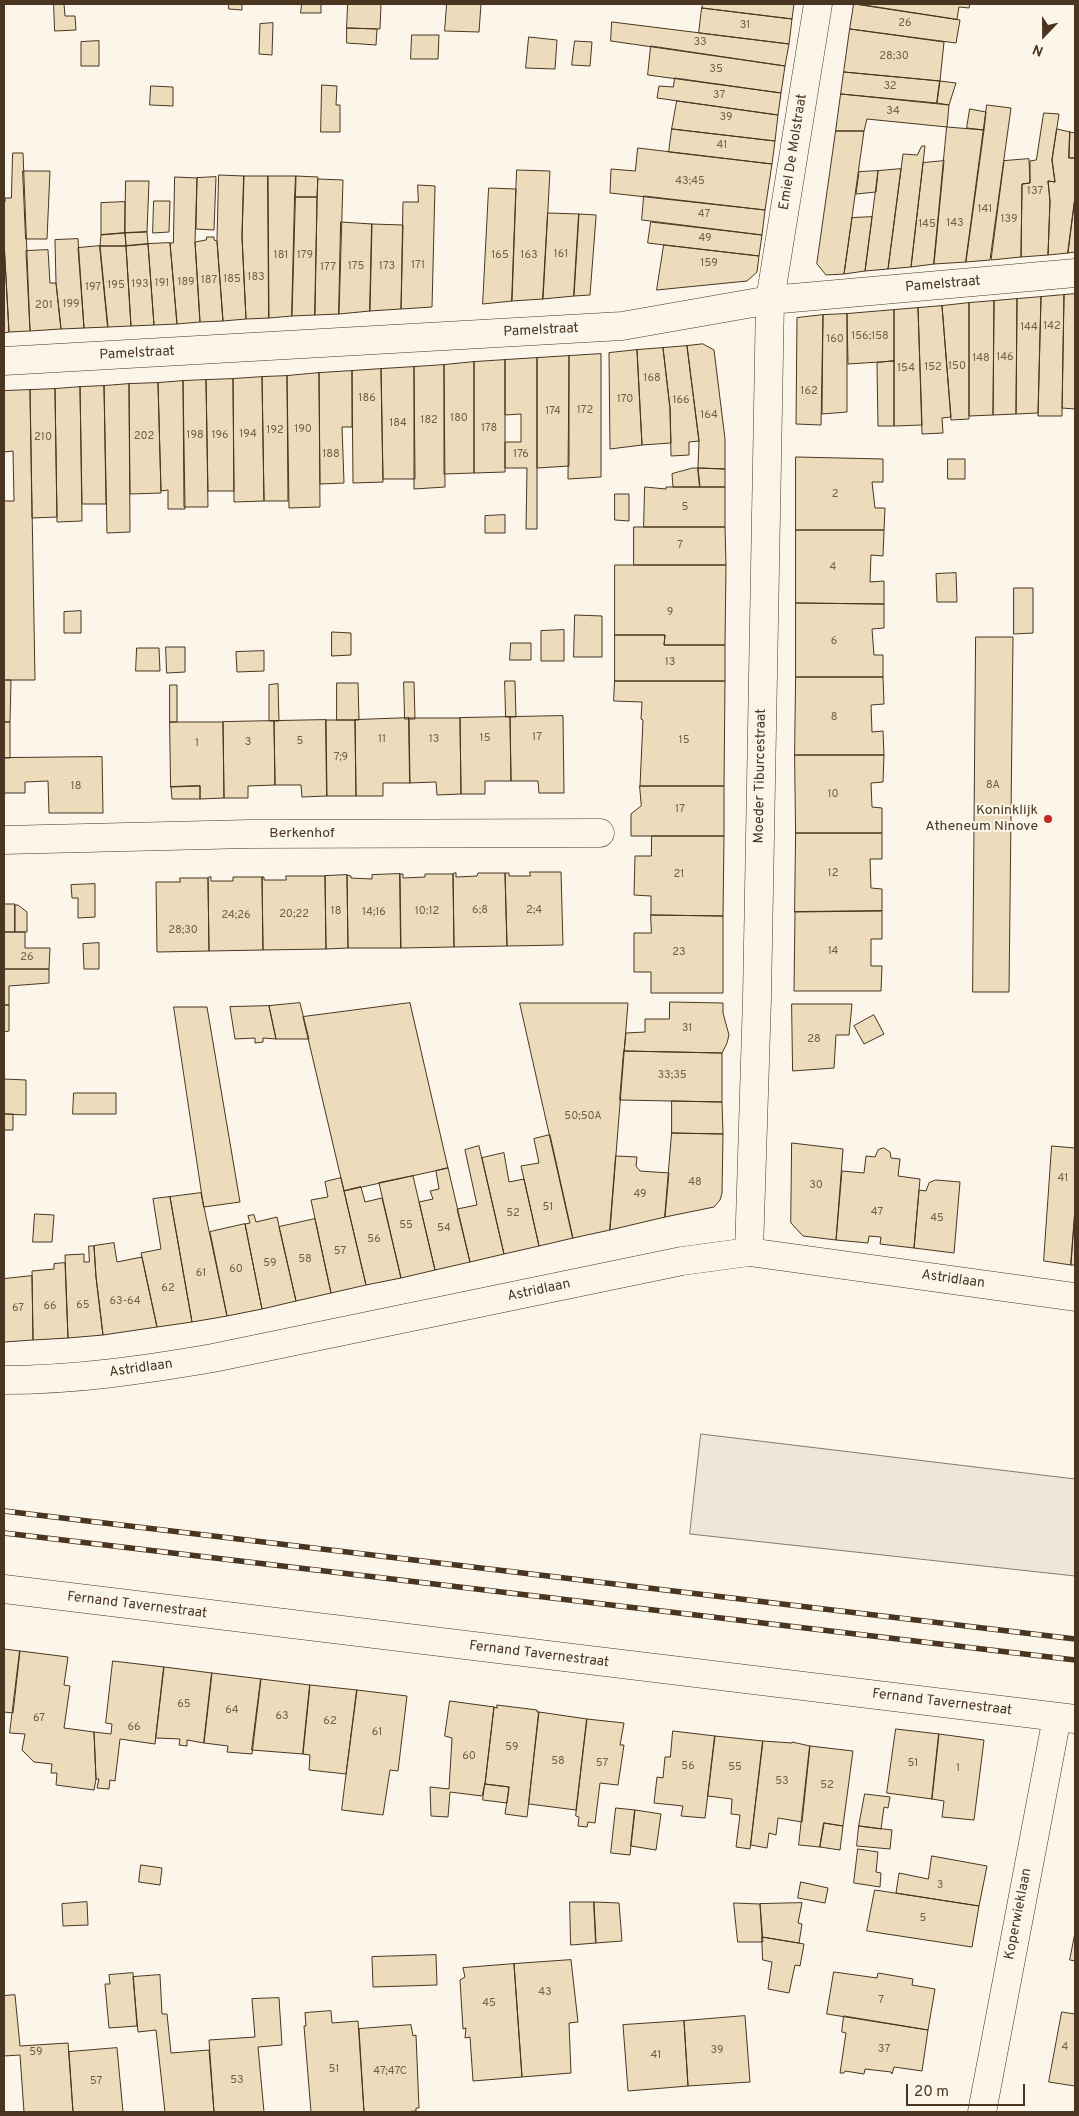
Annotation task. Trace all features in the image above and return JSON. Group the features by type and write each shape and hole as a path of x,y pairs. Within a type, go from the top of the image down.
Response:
{"street":[{"name":"Emiel De Molstraat","path":"770,300 818,4"},
{"name":"Pamelstraat","path":"4,361 622,326 770,300 1075,273"},
{"name":"Moeder Tiburcestraat","path":"749,1252 757,998 770,300"},
{"name":"Berkenhof","path":"4,840 249,834 600,833"},
{"name":"Astridlaan","path":"4,1380 78,1377 186,1362 682,1261 749,1252 1075,1297"},
{"name":"Fernand Tavernestraat","path":"4,1589 1066,1718"},
{"name":"Koperwieklaan","path":"982,2112 1066,1718"}],"shaded area":[{"path":"701,1434 1075,1479 1075,1576 690,1534"}],"building":[{"path":"54,4 64,4 65,16 75,16 76,30 55,31"},
{"path":"229,4 242,4 242,10 229,9"},
{"path":"302,4 321,4 321,13 301,13"},
{"path":"348,4 381,4 380,29 347,28"},
{"path":"447,4 481,4 479,32 445,31"},
{"path":"703,4 794,4 792,19 702,8"},
{"path":"854,4 960,20 956,43 850,29"},
{"path":"858,4 970,4 969,8 959,7 957,19"},
{"path":"702,8 792,19 789,44 699,33"},
{"path":"612,22 789,44 785,66 611,41"},
{"path":"273,23 272,55 259,54 260,24"},
{"path":"347,28 377,29 376,45 347,43"},
{"path":"850,29 944,42 940,81 844,72"},
{"path":"412,35 439,35 438,59 411,59"},
{"path":"529,37 557,40 555,69 526,68"},
{"path":"99,41 99,66 81,66 81,42"},
{"path":"575,41 592,42 590,66 572,65"},
{"path":"651,46 785,66 781,93 648,75"},
{"path":"844,72 940,81 937,103 841,94"},
{"path":"675,78 781,93 778,115 657,98 659,86 673,87"},
{"path":"940,81 956,83 949,105 937,103"},
{"path":"322,85 337,86 336,105 340,105 340,132 321,132"},
{"path":"151,86 173,87 173,106 150,105"},
{"path":"841,94 949,105 947,127 867,119 864,131 836,131"},
{"path":"677,101 778,115 775,141 672,129"},
{"path":"987,105 1011,108 990,260 966,262"},
{"path":"970,109 986,112 984,130 967,128"},
{"path":"1044,113 1059,114 1052,160 1055,182 1048,181 1050,201 1048,255 1021,257 1022,184 1030,183 1030,161 1036,160"},
{"path":"947,127 984,130 966,262 934,264"},
{"path":"672,129 775,141 772,164 669,152"},
{"path":"1057,129 1070,132 1069,158 1075,158 1075,197 1068,253 1048,255 1050,201 1048,181 1055,182 1052,160"},
{"path":"836,131 864,131 844,274 826,275 817,264"},
{"path":"1070,132 1075,133 1075,158 1069,158"},
{"path":"922,146 925,146 911,267 888,269 903,154 917,155"},
{"path":"638,148 772,164 765,210 610,193 611,169 635,171"},
{"path":"13,153 23,153 30,331 9,332 4,242 4,201 5,198 11,198"},
{"path":"1029,159 1030,183 1022,184 1021,257 991,260 1004,161"},
{"path":"944,161 934,264 911,267 923,163"},
{"path":"901,169 888,269 865,271 878,171"},
{"path":"517,170 550,171 543,299 512,301"},
{"path":"23,171 50,171 47,239 26,239"},
{"path":"878,171 876,192 856,194 859,172"},
{"path":"219,175 244,176 242,237 246,319 223,321 217,241"},
{"path":"244,176 268,176 269,318 246,319 242,237"},
{"path":"268,176 296,176 292,316 269,318"},
{"path":"296,176 318,177 317,197 295,197"},
{"path":"175,177 197,178 195,242 200,322 177,324 170,243 173,243"},
{"path":"216,177 214,230 196,229 197,178"},
{"path":"318,179 343,180 339,314 315,315"},
{"path":"126,181 149,181 147,232 125,233"},
{"path":"418,185 435,186 432,307 401,309 403,202 418,202"},
{"path":"489,188 516,189 512,301 483,304"},
{"path":"644,196 765,210 762,235 642,220"},
{"path":"295,197 317,197 315,315 292,316"},
{"path":"1075,197 1075,252 1068,253"},
{"path":"154,201 170,201 169,232 153,233"},
{"path":"125,202 125,233 101,235 101,203"},
{"path":"548,213 579,214 574,296 543,299"},
{"path":"579,214 596,215 596,217 590,295 574,296"},
{"path":"872,217 865,271 844,274 852,218"},
{"path":"341,222 372,224 370,311 339,314"},
{"path":"651,222 762,235 759,256 648,243"},
{"path":"372,224 403,225 401,309 370,311"},
{"path":"147,232 148,244 126,246 125,233"},
{"path":"125,233 126,246 100,246 101,235"},
{"path":"207,237 214,237 214,240 217,241 223,321 200,322 195,242 206,240"},
{"path":"78,239 84,328 61,329 56,283 55,240"},
{"path":"4,242 9,332 4,333"},
{"path":"170,243 177,324 154,325 148,244"},
{"path":"148,244 154,325 131,326 126,246"},
{"path":"664,245 759,256 757,272 747,281 657,290"},
{"path":"100,246 108,327 84,328 78,248"},
{"path":"100,246 126,246 131,326 108,327"},
{"path":"48,250 50,283 56,283 61,329 30,331 26,251"},
{"path":"1075,294 1075,409 1062,408 1064,295"},
{"path":"1064,295 1062,416 1038,416 1041,297"},
{"path":"1041,297 1038,413 1016,414 1017,299"},
{"path":"1017,299 1016,414 993,415 994,301"},
{"path":"994,301 993,415 969,416 969,303"},
{"path":"969,303 969,419 951,420 942,306"},
{"path":"942,306 951,417 942,418 943,433 922,434 918,308"},
{"path":"918,308 922,425 894,426 894,310"},
{"path":"894,310 894,361 848,364 847,314"},
{"path":"847,314 847,412 822,414 823,315"},
{"path":"823,315 821,425 796,424 797,318"},
{"path":"703,344 714,350 725,439 725,469 698,468 699,441 687,346"},
{"path":"687,346 699,441 689,442 689,455 671,456 670,408 663,348"},
{"path":"663,348 670,408 671,443 642,445 637,350"},
{"path":"637,350 642,445 610,449 609,353"},
{"path":"601,354 601,477 568,479 569,356"},
{"path":"569,356 569,466 537,468 537,358"},
{"path":"537,358 537,529 526,529 527,468 505,468 505,442 521,442 521,414 505,415 505,360"},
{"path":"505,360 505,472 474,473 474,362"},
{"path":"894,361 894,426 878,426 877,363"},
{"path":"474,362 474,473 444,474 444,365"},
{"path":"444,365 445,487 414,489 414,367"},
{"path":"414,367 415,479 383,479 381,369"},
{"path":"381,369 383,482 353,483 352,371"},
{"path":"352,371 352,427 342,427 344,483 320,484 319,373"},
{"path":"319,373 320,507 289,508 287,376"},
{"path":"287,376 288,501 264,501 262,377"},
{"path":"262,377 264,501 234,502 233,379"},
{"path":"233,379 234,491 208,491 206,380"},
{"path":"206,380 208,507 184,507 183,381"},
{"path":"183,381 185,509 168,509 168,490 161,491 158,383"},
{"path":"158,383 161,493 130,494 129,384"},
{"path":"129,384 130,532 107,533 104,386"},
{"path":"104,386 106,504 82,504 80,387"},
{"path":"80,387 82,521 57,522 55,389"},
{"path":"55,389 57,517 32,518 30,390"},
{"path":"30,390 35,680 4,680 4,501 14,501 13,451 4,452 4,391"},
{"path":"796,457 883,459 883,482 872,482 875,508 885,508 884,530 796,530"},
{"path":"948,459 965,459 965,479 948,479"},
{"path":"698,468 700,487 673,487 672,474"},
{"path":"698,468 725,469 725,487 700,487"},
{"path":"645,487 666,489 666,487 725,487 725,527 644,527"},
{"path":"615,494 629,494 629,521 615,520"},
{"path":"505,515 505,533 485,533 485,516"},
{"path":"634,527 725,527 726,565 634,565"},
{"path":"796,530 884,530 883,556 871,555 870,582 884,581 884,604 796,603"},
{"path":"615,565 726,565 725,645 664,645 665,635 615,635"},
{"path":"956,573 957,602 937,602 936,574"},
{"path":"1014,588 1033,588 1033,633 1014,634"},
{"path":"796,603 884,604 884,628 872,629 874,655 883,655 883,677 796,677"},
{"path":"81,611 81,633 64,633 64,612"},
{"path":"575,615 602,616 602,657 574,657"},
{"path":"564,630 564,661 541,661 541,631"},
{"path":"332,632 351,633 351,655 332,656"},
{"path":"615,635 665,635 664,645 725,645 725,681 615,681"},
{"path":"976,637 1013,637 1009,992 973,992"},
{"path":"511,643 531,643 531,660 510,660"},
{"path":"166,647 185,647 185,672 167,673"},
{"path":"137,648 159,648 160,671 136,671"},
{"path":"264,651 264,671 237,672 236,652"},
{"path":"796,677 883,677 884,704 871,705 872,732 883,731 884,755 795,755"},
{"path":"4,680 11,680 10,722 4,722"},
{"path":"505,681 515,681 516,717 506,717"},
{"path":"615,681 725,681 724,786 640,786 642,702 614,701"},
{"path":"404,682 414,682 415,719 405,719"},
{"path":"337,683 358,683 359,720 337,720"},
{"path":"278,684 279,721 269,721 269,685"},
{"path":"170,685 177,685 177,722 170,722"},
{"path":"563,716 564,793 539,793 538,781 511,781 510,717"},
{"path":"510,717 511,781 485,781 485,794 461,794 460,718"},
{"path":"409,718 460,718 461,794 437,795 436,782 410,783"},
{"path":"409,718 410,783 383,783 383,796 356,796 355,720"},
{"path":"326,720 327,796 302,797 301,785 275,785 274,721"},
{"path":"326,720 355,720 356,796 327,796"},
{"path":"274,721 275,785 248,786 248,798 224,798 223,722"},
{"path":"4,722 10,722 10,758 4,758"},
{"path":"170,722 223,722 224,798 200,799 200,786 171,787"},
{"path":"795,755 884,755 883,782 871,783 872,807 882,808 882,833 796,833"},
{"path":"102,757 103,813 49,813 48,781 25,782 25,793 4,793 4,758"},
{"path":"200,786 200,799 172,799 171,787"},
{"path":"640,786 724,786 724,836 631,836 631,814 641,806"},
{"path":"796,833 882,833 882,859 870,859 871,888 882,889 882,911 795,912"},
{"path":"652,836 724,836 723,916 651,915 651,896 634,895 635,856 651,856"},
{"path":"530,872 561,872 563,945 507,946 505,873 509,873 509,876 530,876"},
{"path":"456,873 456,877 477,876 478,873 505,873 507,946 454,947 453,874"},
{"path":"400,874 403,874 403,878 425,877 425,874 453,874 454,947 401,948"},
{"path":"400,874 401,948 348,948 347,875 351,876 351,878 372,879 372,875"},
{"path":"347,875 348,948 326,949 325,876"},
{"path":"286,876 325,876 326,949 263,950 262,877 264,877 264,880 286,880"},
{"path":"211,877 211,881 233,881 233,877 262,877 263,950 209,951 208,878"},
{"path":"180,878 208,878 209,951 157,952 156,882 180,882"},
{"path":"95,884 95,917 78,918 78,898 72,898 71,885"},
{"path":"4,904 15,904 15,932 4,932"},
{"path":"15,905 18,905 27,912 27,932 15,932"},
{"path":"882,911 882,939 871,939 871,966 882,966 881,991 794,991 795,912"},
{"path":"651,915 723,916 723,993 651,993 651,972 634,972 634,933 651,933"},
{"path":"4,932 25,932 25,948 50,948 49,969 4,969"},
{"path":"99,943 99,969 84,969 83,944"},
{"path":"4,969 49,969 49,983 9,986 9,1005 4,1005"},
{"path":"670,1002 723,1003 723,1013 729,1035 722,1053 624,1051 626,1033 645,1032 645,1019 669,1019"},
{"path":"300,1003 309,1039 276,1039 269,1006"},
{"path":"410,1003 448,1168 344,1191 303,1017"},
{"path":"520,1003 628,1003 610,1230 573,1238"},
{"path":"792,1004 852,1004 849,1035 836,1035 834,1068 793,1071"},
{"path":"4,1005 9,1005 9,1031 4,1032"},
{"path":"269,1006 276,1039 263,1038 263,1042 255,1043 255,1038 235,1039 230,1007"},
{"path":"174,1007 207,1007 240,1202 204,1207"},
{"path":"874,1015 884,1034 864,1044 854,1026"},
{"path":"624,1051 722,1053 722,1102 620,1100"},
{"path":"4,1079 26,1080 26,1115 4,1114"},
{"path":"74,1093 116,1093 116,1114 73,1114"},
{"path":"672,1101 722,1102 723,1134 672,1133"},
{"path":"4,1114 13,1114 13,1130 4,1130"},
{"path":"672,1133 723,1134 722,1193 720,1200 714,1207 665,1217"},
{"path":"550,1135 573,1238 539,1246 521,1166 539,1163 534,1139"},
{"path":"792,1143 843,1149 836,1240 803,1236 791,1223"},
{"path":"479,1146 504,1254 470,1262 457,1209 477,1205 465,1150"},
{"path":"1052,1146 1075,1148 1075,1209 1071,1265 1044,1261"},
{"path":"884,1148 890,1152 891,1158 900,1159 898,1176 920,1179 914,1248 880,1244 881,1237 869,1236 868,1243 836,1240 842,1171 864,1173 866,1156 875,1157 878,1150"},
{"path":"504,1153 509,1182 524,1179 539,1246 504,1254 482,1158"},
{"path":"616,1156 637,1157 636,1166 640,1171 669,1173 665,1217 610,1230"},
{"path":"448,1168 470,1262 435,1270 419,1202 433,1199 430,1191 439,1189 436,1171"},
{"path":"413,1176 435,1270 401,1278 379,1183"},
{"path":"341,1178 366,1285 331,1293 311,1200 328,1197 325,1182"},
{"path":"936,1180 960,1182 954,1253 914,1248 919,1190 926,1191 929,1183"},
{"path":"361,1187 365,1202 382,1198 401,1278 366,1285 344,1191"},
{"path":"201,1193 227,1316 192,1322 170,1197"},
{"path":"170,1197 192,1322 157,1327 141,1253 161,1249 153,1199"},
{"path":"1075,1209 1075,1265 1071,1265"},
{"path":"35,1214 54,1215 52,1242 33,1242"},
{"path":"254,1215 256,1222 277,1217 296,1301 262,1309 245,1224 250,1223 248,1216"},
{"path":"315,1219 331,1293 296,1301 279,1227"},
{"path":"245,1224 262,1309 227,1316 210,1232"},
{"path":"114,1243 117,1262 142,1257 157,1327 103,1335 94,1246"},
{"path":"89,1246 94,1246 103,1335 68,1338 65,1255 84,1254 84,1262 89,1262"},
{"path":"65,1263 68,1338 33,1340 32,1271 54,1269 54,1264"},
{"path":"32,1276 33,1340 4,1342 4,1279"},
{"path":"4,1649 20,1651 13,1713 4,1712"},
{"path":"20,1651 68,1657 64,1685 70,1686 64,1728 94,1732 96,1779 94,1790 56,1785 57,1773 51,1773 52,1764 34,1762 22,1750 25,1734 10,1733"},
{"path":"113,1661 164,1667 155,1744 120,1739 115,1781 110,1780 109,1789 97,1788 99,1779 96,1779 94,1732 111,1734 112,1724 106,1723"},
{"path":"164,1667 212,1673 204,1743 187,1740 187,1746 179,1745 180,1739 156,1738"},
{"path":"212,1673 261,1679 252,1754 227,1752 228,1746 204,1743"},
{"path":"261,1679 310,1685 303,1754 252,1750"},
{"path":"310,1685 357,1690 346,1774 309,1770 310,1755 303,1754"},
{"path":"357,1690 407,1696 398,1771 390,1770 383,1815 342,1810"},
{"path":"450,1701 494,1707 485,1784 482,1796 450,1792 448,1817 431,1816 430,1787 449,1789 452,1738 445,1736"},
{"path":"497,1705 537,1710 539,1712 527,1817 505,1814 509,1787 485,1784 494,1707 497,1708"},
{"path":"539,1712 587,1719 576,1810 529,1804"},
{"path":"587,1719 624,1723 620,1745 624,1745 618,1785 600,1783 595,1823 588,1822 587,1827 578,1826 579,1817 576,1816"},
{"path":"896,1729 939,1734 932,1799 887,1793"},
{"path":"673,1731 715,1736 705,1818 681,1816 683,1806 654,1803 657,1777 663,1778 665,1757 670,1757"},
{"path":"939,1734 984,1740 974,1820 942,1817 944,1801 932,1799"},
{"path":"715,1736 763,1741 750,1849 736,1847 740,1815 731,1814 732,1799 708,1796"},
{"path":"763,1741 792,1742 810,1746 802,1822 778,1818 776,1835 769,1833 767,1848 751,1845"},
{"path":"810,1746 853,1751 843,1826 824,1823 820,1847 799,1845"},
{"path":"485,1784 509,1787 507,1803 483,1800"},
{"path":"865,1794 890,1797 888,1808 884,1807 881,1829 859,1826"},
{"path":"616,1808 635,1810 630,1855 611,1853"},
{"path":"635,1810 661,1814 656,1850 631,1846"},
{"path":"824,1823 843,1826 840,1850 820,1847"},
{"path":"859,1826 892,1830 890,1849 857,1846"},
{"path":"858,1849 878,1852 876,1872 881,1873 880,1887 854,1883"},
{"path":"932,1856 987,1866 979,1906 896,1893 899,1873 928,1879"},
{"path":"141,1865 162,1868 160,1885 139,1882"},
{"path":"801,1882 828,1888 825,1903 798,1898"},
{"path":"875,1890 979,1906 972,1947 867,1931"},
{"path":"87,1902 88,1925 63,1926 62,1904"},
{"path":"570,1902 594,1902 596,1943 571,1945"},
{"path":"594,1902 619,1903 622,1941 596,1943"},
{"path":"734,1903 760,1904 763,1942 738,1942"},
{"path":"802,1903 798,1923 802,1924 799,1943 762,1937 760,1904"},
{"path":"1075,1933 1075,1961 1070,1960"},
{"path":"762,1937 804,1944 800,1966 795,1965 789,1993 768,1989 772,1962 763,1960"},
{"path":"436,1955 437,1985 373,1987 372,1957"},
{"path":"571,1960 578,2022 569,2023 571,2073 522,2077 514,1964"},
{"path":"514,1964 522,2077 473,2081 470,2037 465,2038 466,2028 463,2029 460,1980 465,1977 463,1968"},
{"path":"834,1972 877,1978 878,1973 913,1979 912,1985 935,1989 928,2030 827,2014"},
{"path":"133,1973 137,2026 109,2028 105,1984 110,1984 109,1975"},
{"path":"160,1975 162,2014 167,2014 171,2053 209,2050 214,2112 165,2112 156,2030 138,2032 133,1977"},
{"path":"15,1995 20,2046 68,2043 73,2112 24,2112 20,2055 4,2056 4,1996"},
{"path":"279,1998 282,2045 258,2047 264,2112 214,2112 209,2040 255,2037 252,1999"},
{"path":"331,2011 332,2023 358,2021 364,2112 311,2112 304,2026 306,2026 305,2013"},
{"path":"1062,2012 1075,2014 1075,2086 1049,2082"},
{"path":"745,2016 750,2082 688,2086 684,2021"},
{"path":"844,2016 928,2030 922,2071 894,2067 892,2074 891,2072 865,2069 864,2074 845,2071 840,2073 846,2033 842,2032"},
{"path":"684,2021 688,2086 628,2091 623,2025"},
{"path":"411,2025 413,2036 416,2035 419,2108 416,2108 416,2111 403,2112 364,2112 359,2029"},
{"path":"117,2048 123,2112 73,2112 69,2052"}],"railway":[{"path":"4,1511 1075,1639"},
{"path":"4,1533 1075,1660"}],"place":[{"name":"Koninklijk Atheneum Ninove","path":"1048,819"}]}
